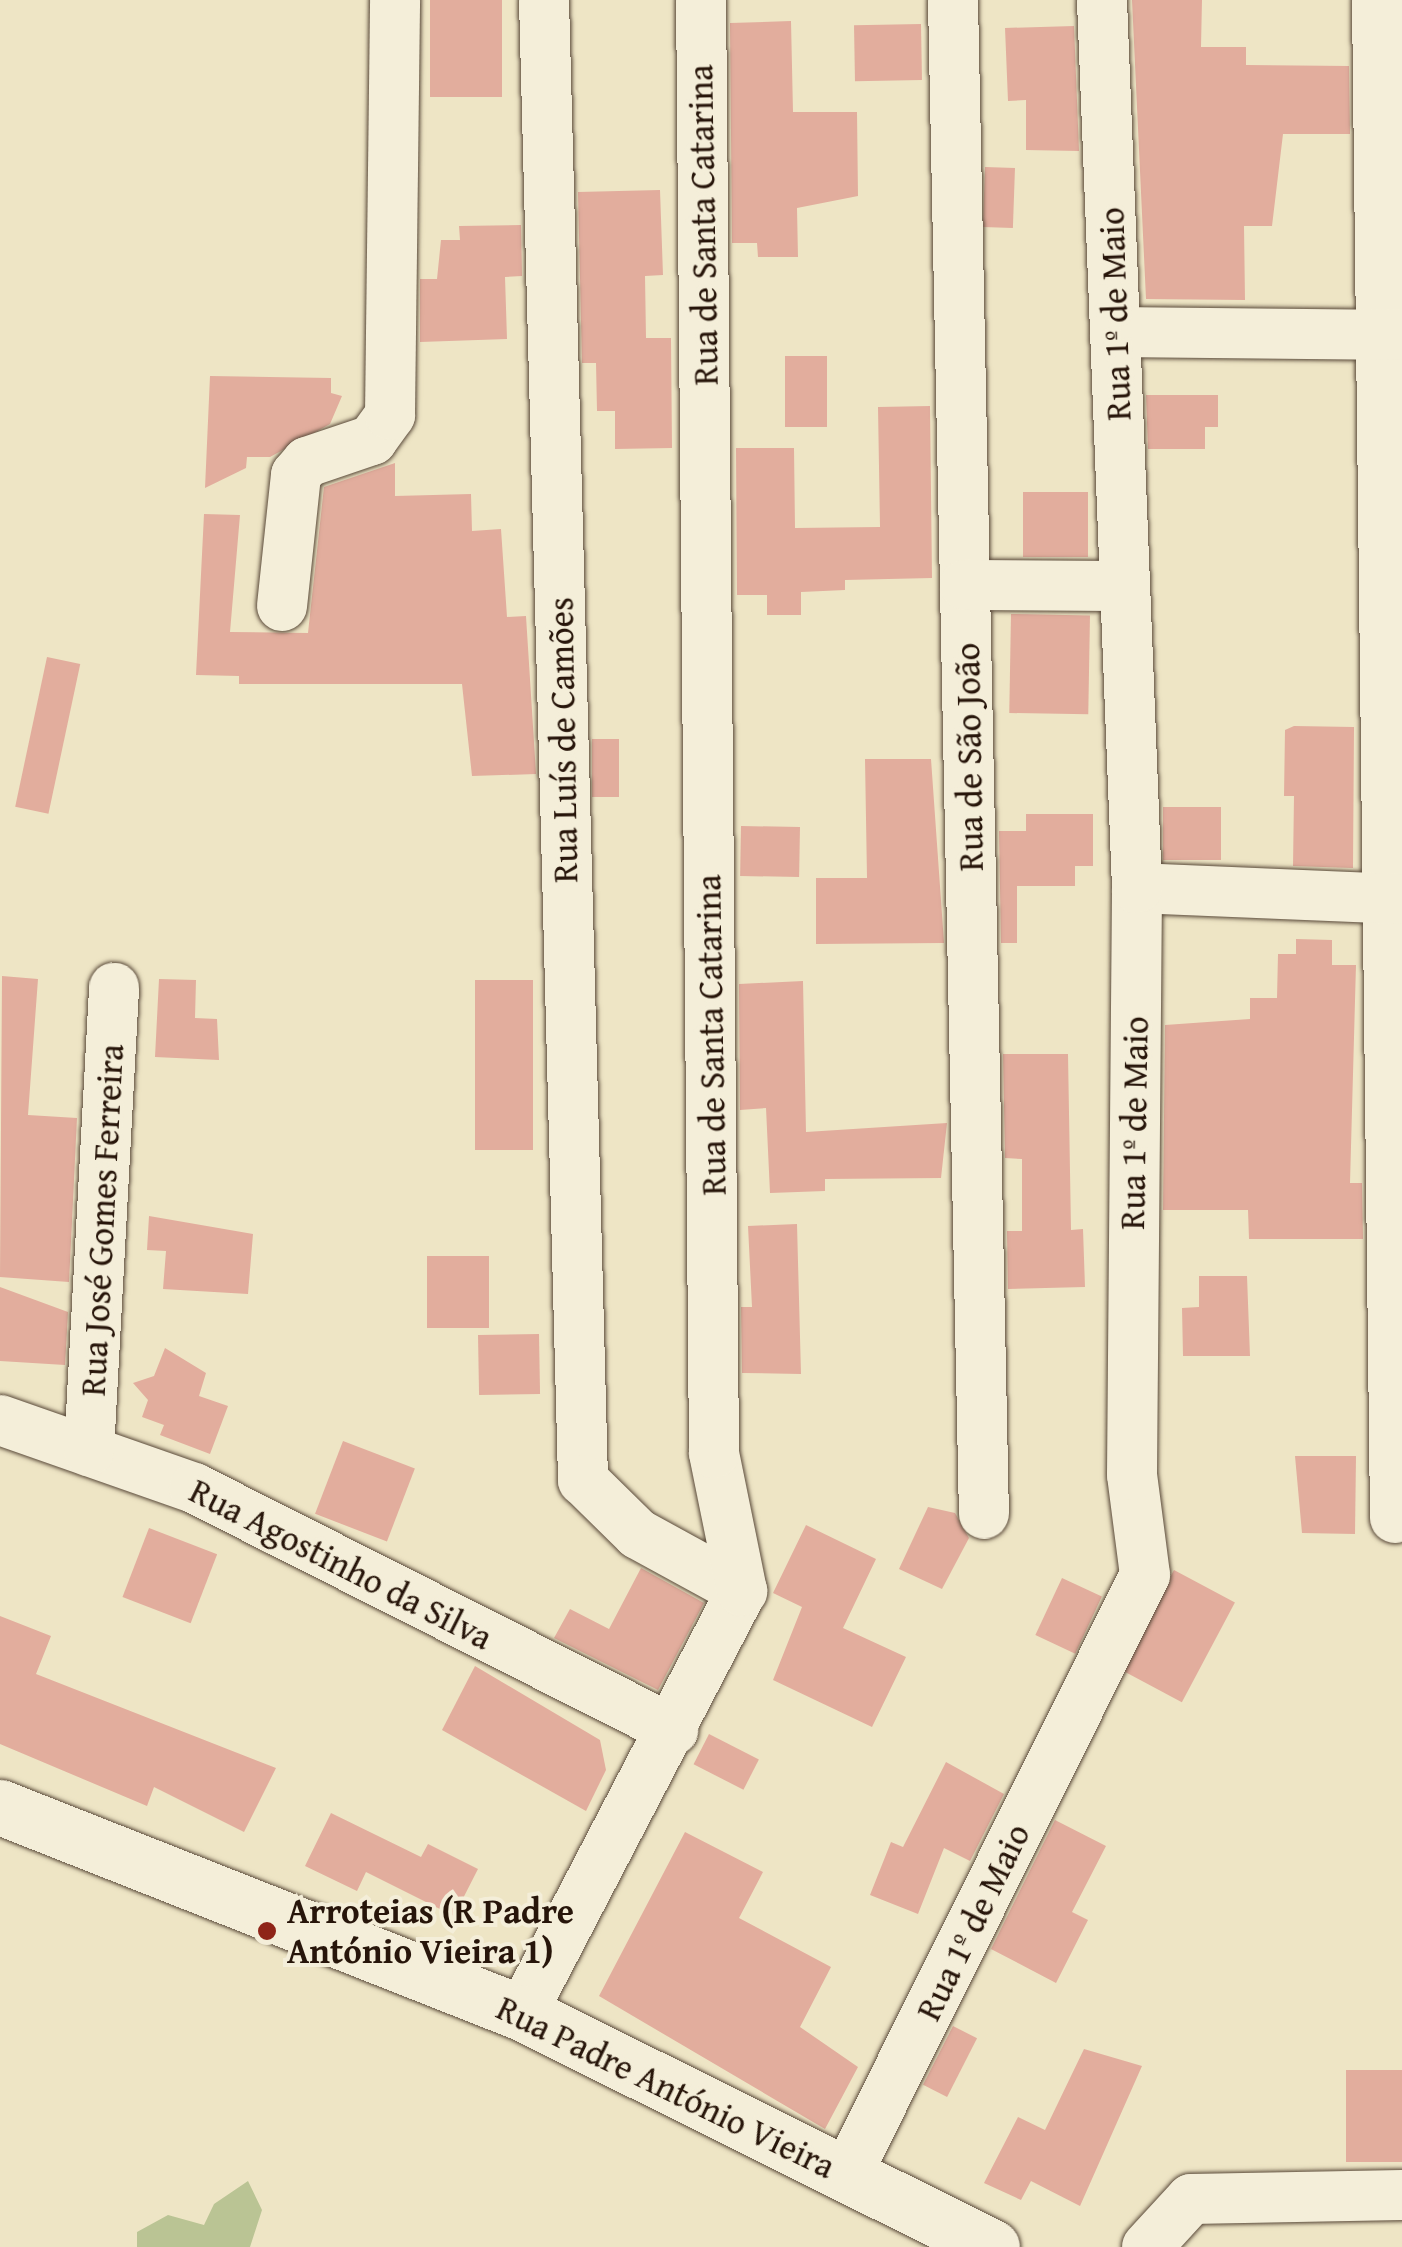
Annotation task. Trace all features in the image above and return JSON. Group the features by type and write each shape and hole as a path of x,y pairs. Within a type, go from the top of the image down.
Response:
{"street":[{"path":"282,606 296,475 307,462 372,440 390,416 395,0"},
{"name":"Rua Luís de Camões","path":"544,0 583,1480 638,1534 742,1591"},
{"name":"Rua de Santa Catarina","path":"701,0 714,1453 742,1591"},
{"name":"Rua de São João","path":"953,0 984,1514"},
{"name":"Rua 1º de Maio","path":"846,2176 1146,1575 1132,1474 1137,888 1102,0"},
{"path":"1378,0 1394,335 1395,1518"},
{"path":"1115,332 1394,335"},
{"path":"965,584 1126,586"},
{"path":"1137,888 1397,898"},
{"name":"Rua José Gomes Ferreira","path":"89,1451 114,988"},
{"name":"Rua Agostinho da Silva","path":"0,1420 194,1488 673,1730"},
{"path":"522,2013 673,1730 742,1591"},
{"name":"Rua Padre António Vieira","path":"0,1806 522,2013 992,2247"},
{"path":"1147,2247 1191,2198 1402,2195"}],"green space":[{"path":"248,2181 262,2210 250,2247 137,2247 137,2232 168,2215 204,2225 214,2204"}],"building":[{"path":"430,0 502,0 502,97 430,97"},
{"path":"1132,0 1202,0 1201,47 1246,47 1246,65 1349,66 1350,134 1283,134 1272,226 1244,226 1245,300 1146,299"},
{"path":"791,21 793,112 857,112 858,196 797,208 798,257 758,257 757,243 732,243 730,23"},
{"path":"921,24 922,80 855,81 854,25"},
{"path":"1074,26 1079,151 1026,150 1026,100 1008,101 1005,28"},
{"path":"985,167 1015,168 1013,228 983,227"},
{"path":"660,190 663,275 645,276 646,338 671,338 672,448 615,449 615,411 597,411 596,363 582,363 578,192"},
{"path":"521,225 522,276 505,277 507,339 420,342 420,279 437,279 441,240 460,240 459,226"},
{"path":"785,356 827,356 827,427 785,427"},
{"path":"210,376 331,378 331,393 342,396 330,424 270,457 247,457 246,468 205,488"},
{"path":"1146,395 1218,395 1218,427 1205,427 1205,449 1148,449"},
{"path":"930,406 932,578 845,580 845,590 801,592 801,615 767,615 767,595 737,595 736,448 794,448 795,528 880,527 878,407"},
{"path":"395,463 395,496 471,494 472,531 501,529 507,617 526,616 536,774 472,776 462,684 239,684 239,676 196,675 204,514 240,515 230,632 308,633 324,487"},
{"path":"1023,492 1088,492 1088,557 1023,557"},
{"path":"1011,614 1090,615 1088,714 1009,713"},
{"path":"47,657 80,664 48,814 15,807"},
{"path":"1294,726 1354,727 1353,868 1293,866 1294,796 1284,796 1285,730"},
{"path":"592,739 619,739 619,797 592,797"},
{"path":"865,759 931,759 944,943 816,944 816,878 867,878"},
{"path":"1163,807 1221,807 1221,860 1163,860"},
{"path":"1026,814 1093,814 1093,866 1075,866 1075,886 1017,886 1017,943 1001,943 999,831 1026,831"},
{"path":"741,826 800,827 799,877 740,876"},
{"path":"1296,939 1332,940 1332,965 1356,965 1350,1183 1362,1183 1363,1239 1249,1239 1248,1210 1163,1210 1165,1025 1250,1019 1250,998 1277,998 1278,954 1296,954"},
{"path":"2,976 38,979 28,1115 77,1118 69,1282 0,1277"},
{"path":"159,979 196,980 195,1018 217,1019 219,1060 155,1057"},
{"path":"475,980 533,980 533,1150 475,1150"},
{"path":"803,981 806,1132 947,1123 941,1178 825,1179 825,1191 770,1193 766,1108 740,1110 739,984"},
{"path":"1003,1054 1068,1054 1071,1230 1083,1229 1085,1287 1008,1289 1007,1231 1022,1231 1022,1159 1005,1158"},
{"path":"149,1216 253,1234 248,1294 163,1289 166,1251 147,1250"},
{"path":"797,1224 801,1374 742,1373 741,1307 752,1307 748,1226"},
{"path":"427,1256 489,1256 489,1328 427,1328"},
{"path":"1199,1276 1247,1276 1250,1356 1183,1356 1182,1308 1199,1307"},
{"path":"0,1287 68,1312 65,1365 0,1361"},
{"path":"539,1334 540,1394 479,1395 478,1335"},
{"path":"165,1348 206,1373 199,1396 228,1406 210,1454 160,1435 164,1425 142,1417 148,1400 133,1383 154,1376"},
{"path":"343,1441 415,1469 387,1541 315,1514"},
{"path":"1295,1456 1356,1456 1355,1534 1302,1533"},
{"path":"928,1507 955,1513 969,1538 942,1589 899,1569"},
{"path":"806,1525 876,1559 843,1628 906,1657 872,1727 773,1680 802,1607 773,1593"},
{"path":"149,1528 217,1554 191,1623 122,1597"},
{"path":"641,1568 704,1603 658,1690 554,1638 570,1609 609,1629"},
{"path":"1174,1570 1235,1602 1182,1702 1121,1670"},
{"path":"1062,1578 1102,1597 1075,1654 1035,1635"},
{"path":"0,1616 51,1636 36,1674 276,1768 244,1832 154,1787 147,1806 0,1744"},
{"path":"475,1666 600,1740 606,1770 586,1811 442,1730"},
{"path":"709,1734 759,1759 743,1790 694,1764"},
{"path":"946,1762 1004,1794 970,1861 944,1848 918,1914 870,1895 891,1842 903,1847"},
{"path":"331,1813 421,1857 428,1844 478,1869 454,1916 366,1872 357,1891 305,1866"},
{"path":"1055,1820 1106,1846 1072,1912 1088,1920 1056,1983 991,1949"},
{"path":"685,1832 763,1872 739,1918 831,1967 800,2027 858,2067 825,2129 599,1996"},
{"path":"953,2026 977,2038 947,2097 923,2085"},
{"path":"1084,2049 1142,2066 1080,2206 1031,2181 1021,2200 984,2183 1018,2117 1045,2130"},
{"path":"1346,2070 1402,2070 1402,2162 1346,2162"}],"place":[{"name":"Arroteias (R Padre António Vieira 1)","path":"267,1931"}]}
